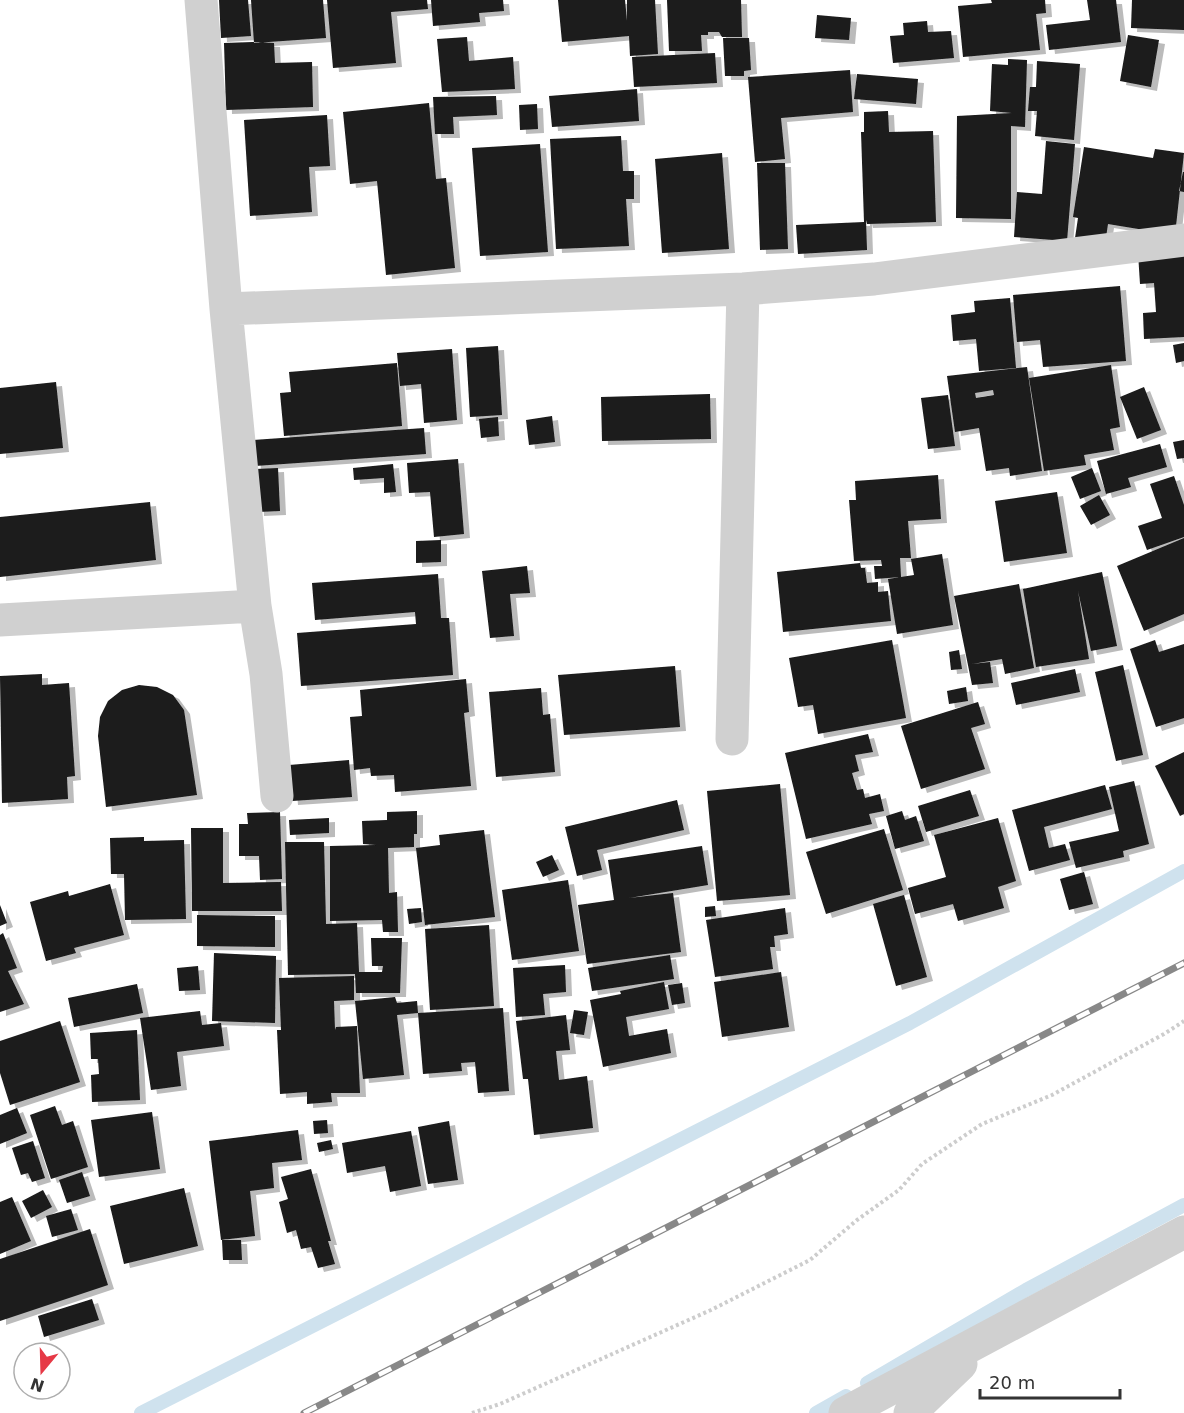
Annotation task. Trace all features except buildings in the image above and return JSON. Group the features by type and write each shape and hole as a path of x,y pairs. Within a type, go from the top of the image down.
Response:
{"street":[{"path":"201,0 226,309 255,606 266,674 278,796"},
{"path":"226,309 743,289 874,279 1184,240"},
{"path":"732,739 743,289"},
{"path":"0,620 255,606"},
{"path":"845,1413 1184,1232"},
{"path":"910,1413 986,1339"}],"path":[{"path":"472,1413 500,1404 711,1310 810,1260 857,1220 899,1190 922,1164 982,1124 1052,1095 1164,1034 1184,1020"}],"waterway":[{"path":"141,1413 910,1023 1184,871"},
{"path":"867,1383 1026,1290 1184,1205"},
{"path":"816,1413 846,1396"}],"railway":[{"path":"304,1413 1184,963"}]}
